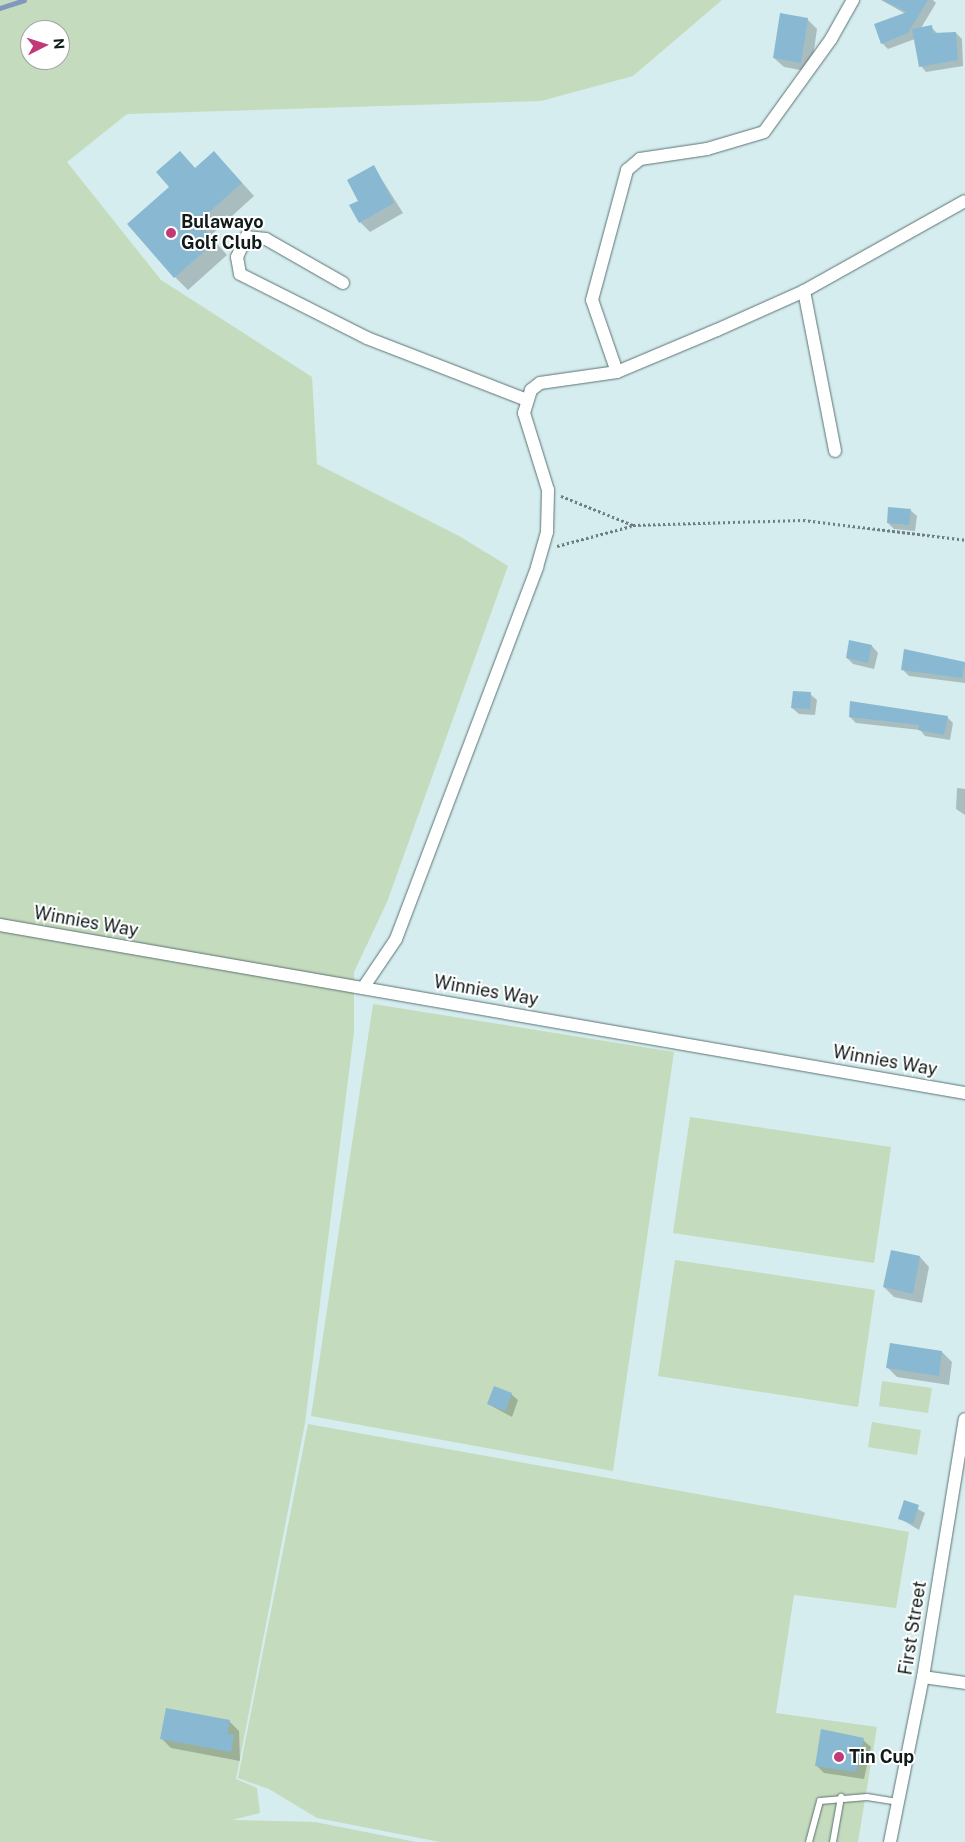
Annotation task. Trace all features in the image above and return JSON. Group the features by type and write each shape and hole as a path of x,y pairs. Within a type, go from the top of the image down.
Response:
{"street":[{"path":"617,372 592,300 627,170 640,159 725,145 764,132 831,39 852,0"},
{"path":"363,988 396,940 542,550 548,490 524,412 527,400 540,383 617,372 804,291 965,200"},
{"path":"344,283 266,239 246,237 237,257 240,274 367,338 527,400"},
{"path":"804,291 835,451"},
{"name":"Winnies Way","path":"0,925 965,1092"},
{"name":"First Street","path":"891,1840 923,1677 965,1419"},
{"path":"923,1677 965,1683"}],"lane":[{"path":"833,1842 841,1797"},
{"path":"809,1842 815,1809 820,1801 841,1797 898,1802"}],"path":[{"path":"548,490 633,525"},
{"path":"542,550 633,525 803,520 965,540"}],"green space":[{"path":"0,0 722,0 633,76 541,101 127,114 67,162 161,280 312,377 317,464 459,536 508,566 387,902 354,972 354,1032 305,1423 236,1779 257,1788 260,1813 232,1820 315,1822 416,1842 0,1842"},
{"path":"373,1004 674,1052 613,1471 311,1416"},
{"path":"690,1117 891,1147 874,1263 673,1233"},
{"path":"675,1260 875,1290 858,1407 658,1376"},
{"path":"882,1381 932,1388 928,1413 879,1406"},
{"path":"872,1422 921,1430 917,1455 868,1447"},
{"path":"308,1424 909,1532 896,1608 794,1595 776,1713 877,1727 858,1842 440,1842 317,1818 269,1789 238,1778"}],"building":[{"path":"882,0 928,0 908,33 881,44 874,24 907,12"},
{"path":"780,13 808,18 801,63 773,58"},
{"path":"932,25 933,33 956,32 958,60 919,67 912,29"},
{"path":"180,151 195,168 214,151 242,183 198,222 215,242 174,278 127,224 169,187 156,172"},
{"path":"374,165 394,203 359,223 349,205 358,201 347,180"},
{"path":"888,507 911,509 909,525 887,523"},
{"path":"849,640 872,645 868,663 846,658"},
{"path":"904,649 965,662 962,678 901,670"},
{"path":"793,691 811,692 810,709 791,708"},
{"path":"850,701 948,716 944,735 918,730 919,725 849,717"},
{"path":"891,1250 920,1256 913,1294 883,1287"},
{"path":"890,1343 942,1351 939,1376 886,1368"},
{"path":"494,1386 512,1393 505,1411 487,1404"},
{"path":"904,1500 919,1505 913,1524 898,1519"},
{"path":"166,1708 230,1720 227,1734 234,1735 231,1752 160,1739"},
{"path":"821,1729 864,1738 856,1772 815,1766"}],"waterway":[{"path":"0,8 24,0"}],"place":[{"name":"Bulawayo Golf Club","path":"171,233"},
{"name":"Tin Cup","path":"839,1757"}]}
